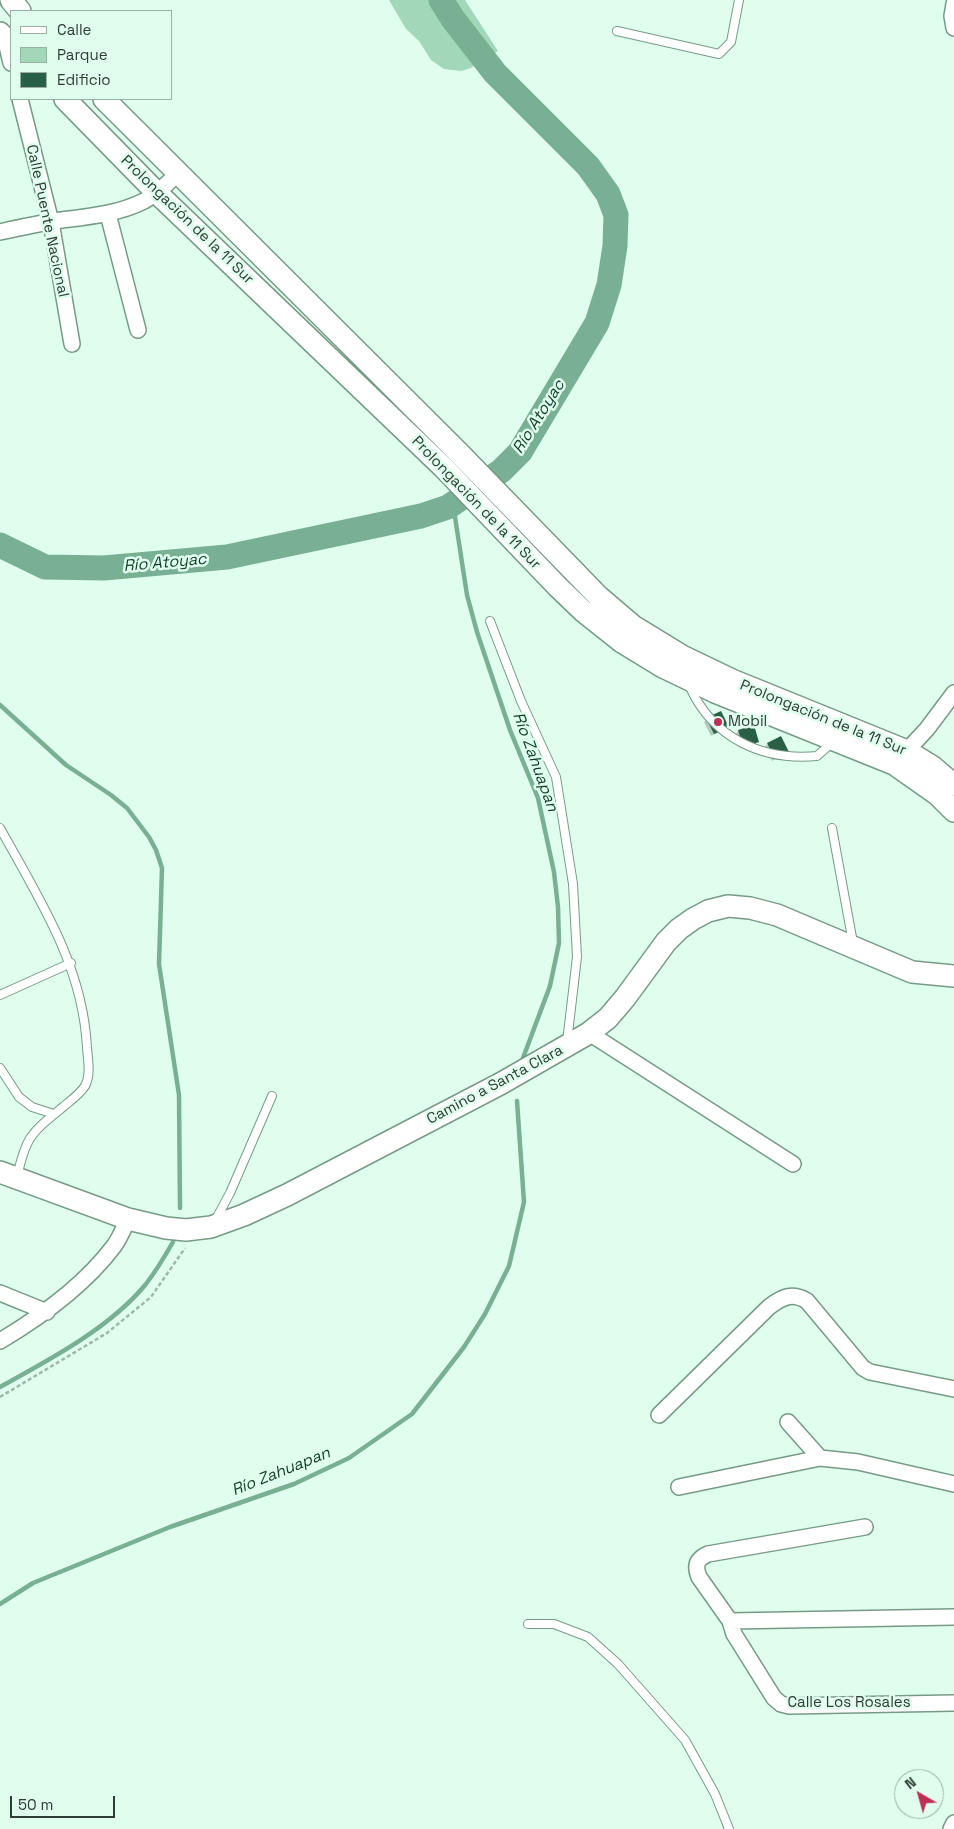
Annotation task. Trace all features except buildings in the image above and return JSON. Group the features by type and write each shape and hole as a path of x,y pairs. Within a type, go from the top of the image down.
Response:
{"main road":[{"path":"11,0 19,10"},
{"name":"Prolongación de la 11 Sur","path":"66,100 157,193 443,467 557,586 628,634 682,656 840,734"},
{"name":"Prolongación de la 11 Sur","path":"105,100 177,174 453,446 599,597 628,634 663,668 900,758 933,767 954,785"},
{"name":"Prolongación de la 11 Sur","path":"900,758 954,811"},
{"name":"Camino a Santa Clara","path":"8,1176 128,1219 166,1228 186,1230 203,1228 244,1215 500,1084 589,1033 608,1018 625,998 666,942 692,919 728,906 750,908 777,915 912,972 954,976"}],"street":[{"path":"953,27 954,4"},
{"path":"5,38 10,59"},
{"name":"Calle Puente Nacional","path":"20,100 50,222 72,344"},
{"path":"0,232 50,222 108,214 144,201 157,193 177,174"},
{"path":"108,214 138,330"},
{"path":"900,758 927,729 954,693"},
{"path":"589,1033 794,1164"},
{"path":"0,1341 47,1312 86,1277 115,1245 128,1219"},
{"path":"0,1293 47,1312"},
{"path":"659,1416 769,1307 788,1295 799,1296 807,1301 863,1368 870,1372 954,1389"},
{"path":"788,1422 820,1458"},
{"path":"679,1487 820,1458 858,1462 954,1484"},
{"path":"865,1527 708,1554 700,1557 696,1563 696,1570 730,1621 954,1617"},
{"name":"Calle Los Rosales","path":"730,1621 734,1634 774,1698 781,1704 790,1706 954,1703"},
{"path":"951,1829 954,1823"}],"lane":[{"path":"616,31 719,54 731,42 739,0"},
{"path":"490,621 521,701 556,777 574,884 577,957 567,1046"},
{"path":"686,678 699,704 717,726 753,749 785,757 817,756 840,734"},
{"path":"0,828 57,931 70,963 86,1024 88,1074 85,1086 75,1097 36,1128 8,1176"},
{"path":"832,828 854,947"},
{"path":"0,995 70,963"},
{"path":"0,1068 19,1097 32,1106 54,1114"},
{"path":"203,1228 230,1193 272,1096"},
{"path":"528,1624 554,1624 588,1637 618,1664 685,1740 715,1794 728,1829"}],"path":[{"path":"0,1397 107,1333 151,1297 203,1228"}],"green space":[{"path":"389,0 465,0 498,51 471,68 461,71 444,69 431,60 419,41 406,29"}],"waterway":[{"name":"Río Atoyac","path":"0,545 45,567 104,568 227,557 421,516 448,507 501,471 520,452 597,323 609,285 615,246 616,215 608,194 588,166 495,73 453,19 441,0"},
{"name":"Río Zahuapan","path":"453,504 467,595 477,632 510,730 538,798 554,872 558,907 559,943 550,986 523,1058"},
{"path":"0,705 66,765 127,808 149,837 156,850 162,868 159,964 179,1095 180,1208"},
{"name":"Río Zahuapan","path":"0,1604 33,1583 170,1527 294,1484 349,1458 412,1414 464,1347 485,1314 509,1266 524,1202 517,1101"},
{"path":"0,1387 78,1342 115,1315 146,1284 173,1242"}],"place":[{"name":"Mobil","path":"718,722"}]}
